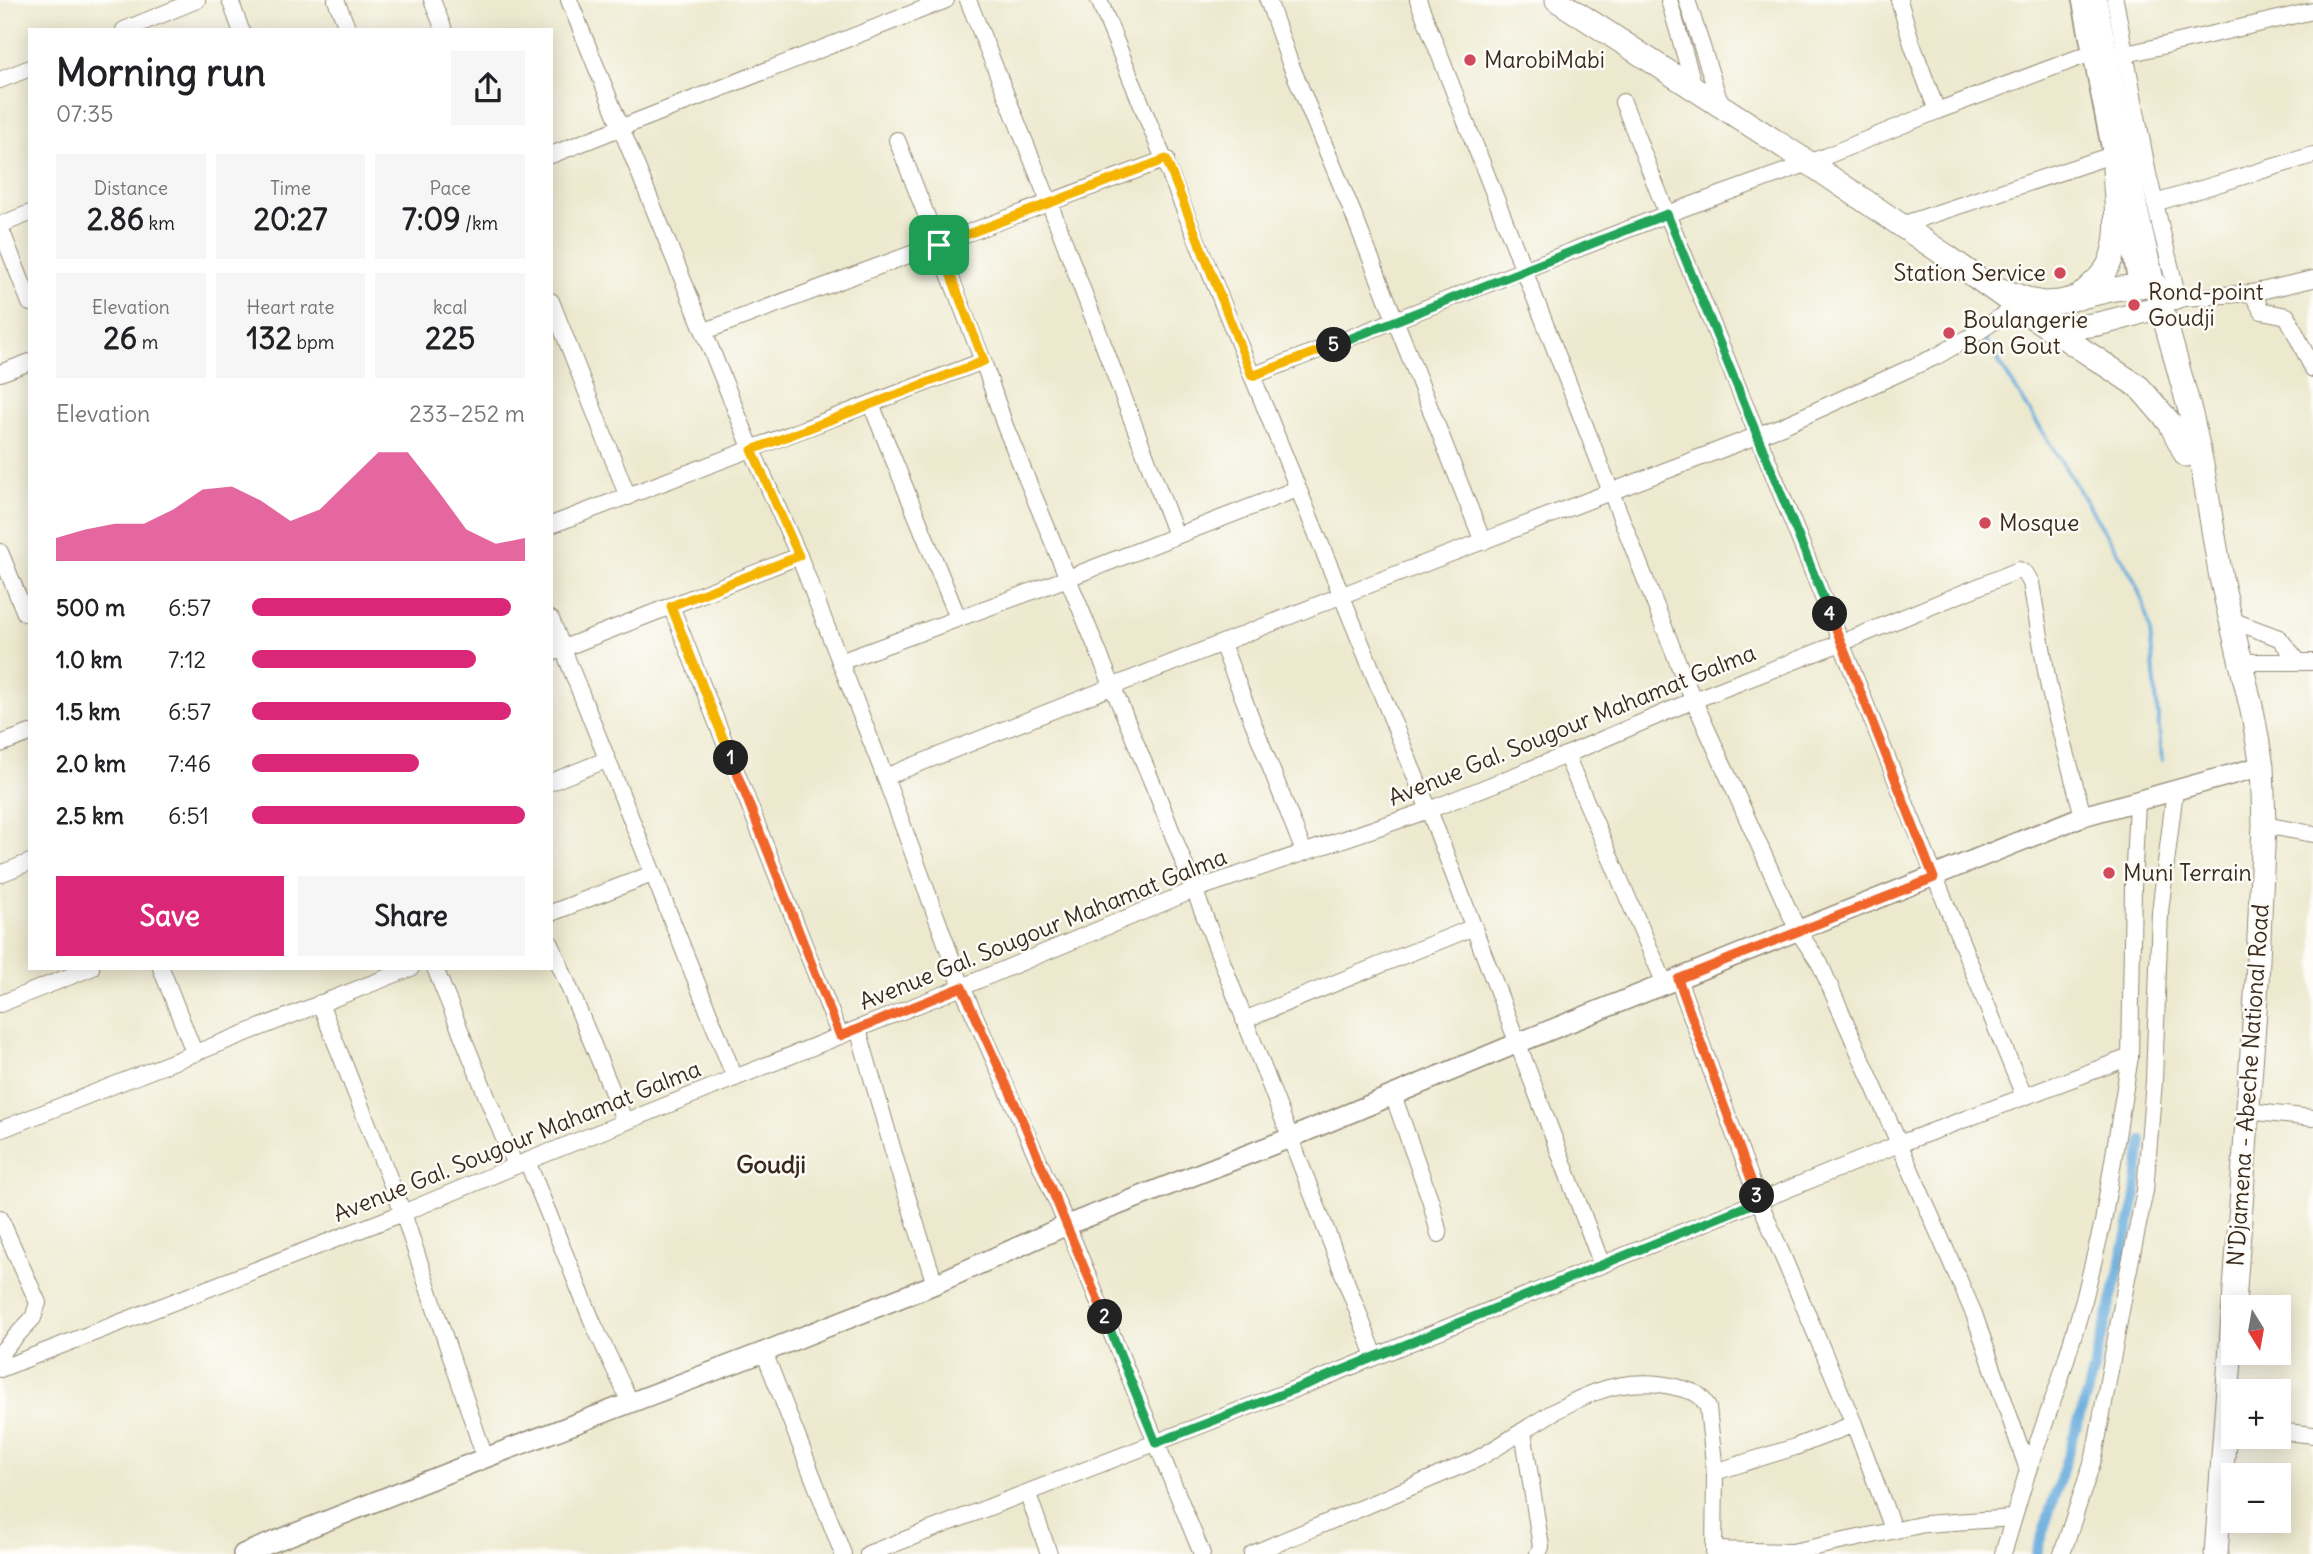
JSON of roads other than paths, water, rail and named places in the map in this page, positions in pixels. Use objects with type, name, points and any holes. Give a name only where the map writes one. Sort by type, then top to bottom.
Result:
[{"type":"highway","points":[[1557,0],[1809,163],[2139,387],[2170,423],[2186,455]]},
{"type":"highway","points":[[2078,298],[2103,273],[2112,256],[2116,239],[2113,161]]},
{"type":"highway","points":[[1990,286],[2033,301],[2060,302],[2114,289],[2147,285],[2167,302],[2209,502],[2221,578]]},
{"type":"highway","points":[[2037,318],[2066,328],[2078,328],[2110,321],[2167,302]]},
{"type":"highway","points":[[2167,302],[2186,455],[2221,578]]},
{"type":"highway","name":"N'Djamena - Abeche National Road","points":[[2221,578],[2262,766],[2264,825],[2257,982],[2232,1379]]},
{"type":"highway","name":"N'Djamena - Abeche National Road","points":[[2216,1554],[2227,1449]]},
{"type":"main road","points":[[2081,0],[2109,55],[2113,161],[2147,285]]},
{"type":"main road","points":[[2097,0],[2137,209],[2147,285]]},
{"type":"main road","points":[[243,1554],[630,1402],[764,1353],[935,1284],[1067,1225],[1290,1138],[1518,1043],[2083,816],[2262,766]]},
{"type":"street","points":[[129,28],[197,0]]},
{"type":"street","points":[[230,0],[240,28]]},
{"type":"street","points":[[336,0],[347,28]]},
{"type":"street","points":[[432,0],[443,28]]},
{"type":"street","points":[[569,0],[752,450],[799,556],[885,777],[919,876],[962,987],[1067,1225],[1202,1554]]},
{"type":"street","points":[[553,154],[946,0]]},
{"type":"street","points":[[968,0],[1049,202],[1175,535]]},
{"type":"street","points":[[1099,0],[1429,810],[1602,1265]]},
{"type":"street","points":[[1268,0],[1290,62],[1483,542]]},
{"type":"street","points":[[1418,0],[1694,700],[1798,931],[1820,964],[1974,1314],[2028,1470]]},
{"type":"street","points":[[1669,0],[1695,90]]},
{"type":"street","points":[[1687,0],[1721,106]]},
{"type":"street","points":[[1899,0],[1937,111]]},
{"type":"street","points":[[2115,0],[2109,55],[2155,203],[2167,302],[2252,293],[2313,279]]},
{"type":"street","points":[[1252,376],[1667,214],[1809,163],[1937,111],[2109,55],[2313,11]]},
{"type":"street","points":[[0,80],[28,69]]},
{"type":"street","points":[[1623,102],[2024,1096]]},
{"type":"street","points":[[897,140],[984,361],[1005,426],[1194,890],[1375,1356]]},
{"type":"street","points":[[2155,203],[2313,155]]},
{"type":"street","points":[[705,331],[1166,159]]},
{"type":"street","points":[[1901,225],[2113,161]]},
{"type":"street","points":[[28,214],[0,226],[28,298]]},
{"type":"street","points":[[2252,293],[2262,312],[2287,316],[2313,369]]},
{"type":"street","points":[[553,306],[628,497]]},
{"type":"street","points":[[885,777],[1340,596],[1759,435],[1937,356],[2017,306]]},
{"type":"street","points":[[553,524],[984,361]]},
{"type":"street","points":[[0,373],[28,363]]},
{"type":"street","points":[[871,404],[958,618]]},
{"type":"street","points":[[840,662],[1068,578],[1297,489]]},
{"type":"street","points":[[0,552],[25,613]]},
{"type":"street","points":[[557,650],[799,556]]},
{"type":"street","name":"Avenue Gal. Sougour Mahamat Galma","points":[[2,1368],[403,1213],[1194,890],[1429,810],[2019,570],[2026,574],[2031,583],[2049,688],[2083,816]]},
{"type":"street","points":[[671,606],[840,1036]]},
{"type":"street","points":[[553,629],[557,650],[606,760],[735,1078]]},
{"type":"street","points":[[2234,629],[2280,638],[2306,662]]},
{"type":"street","points":[[2234,629],[2246,662],[2306,662]]},
{"type":"street","points":[[1222,644],[1304,852]]},
{"type":"street","points":[[0,744],[28,734]]},
{"type":"street","points":[[1566,755],[1671,982],[1759,1201],[1854,1424],[1893,1529]]},
{"type":"street","points":[[553,781],[606,760]]},
{"type":"street","points":[[2062,1554],[2094,1457],[2145,1191],[2154,1081],[2160,912],[2175,790]]},
{"type":"street","points":[[2003,1554],[2084,1300],[2103,1222],[2130,1057],[2137,802]]},
{"type":"street","points":[[2264,825],[2313,834]]},
{"type":"street","points":[[0,874],[28,863]]},
{"type":"street","points":[[553,912],[652,874]]},
{"type":"street","points":[[1244,1020],[1474,927]]},
{"type":"street","points":[[553,949],[625,1122]]},
{"type":"street","points":[[0,1004],[86,970]]},
{"type":"street","points":[[162,970],[194,1052]]},
{"type":"street","points":[[0,1130],[406,970]]},
{"type":"street","points":[[436,970],[630,1402]]},
{"type":"street","points":[[320,1003],[403,1213],[485,1458]]},
{"type":"street","points":[[858,1029],[935,1284]]},
{"type":"street","points":[[868,1554],[1028,1494],[1899,1144],[2130,1057]]},
{"type":"street","points":[[1393,1095],[1431,1202],[1439,1234]]},
{"type":"street","points":[[2247,1111],[2313,1118]]},
{"type":"street","points":[[0,1217],[38,1303],[33,1318],[3,1350],[2,1368]]},
{"type":"street","points":[[764,1353],[843,1554]]},
{"type":"street","points":[[1252,1554],[1475,1460],[1558,1409],[1623,1384],[1667,1385],[1697,1392],[1704,1399],[1708,1408],[1716,1472],[1714,1552],[1792,1552],[1925,1524],[2013,1518]]},
{"type":"street","points":[[1716,1472],[1854,1424]]},
{"type":"street","points":[[1523,1431],[1541,1547],[1538,1554]]},
{"type":"street","points":[[2291,1432],[2313,1435]]},
{"type":"street","points":[[1028,1494],[1049,1554]]},
{"type":"waterway","points":[[1984,338],[2132,575],[2143,602],[2150,631],[2162,760]]},
{"type":"waterway","points":[[2036,1554],[2088,1391],[2110,1306],[2135,1202],[2142,1141]]},
{"type":"place","name":"MarobiMabi","points":[[1470,60]]},
{"type":"place","name":"Station Service","points":[[2060,273]]},
{"type":"place","name":"Rond-point Goudji","points":[[2134,305]]},
{"type":"place","name":"Boulangerie Bon Gout","points":[[1949,333]]},
{"type":"place","name":"Mosque","points":[[1985,523]]},
{"type":"place","name":"Muni Terrain","points":[[2109,873]]},
{"type":"district","name":"Goudji","points":[[771,1165]]}]
